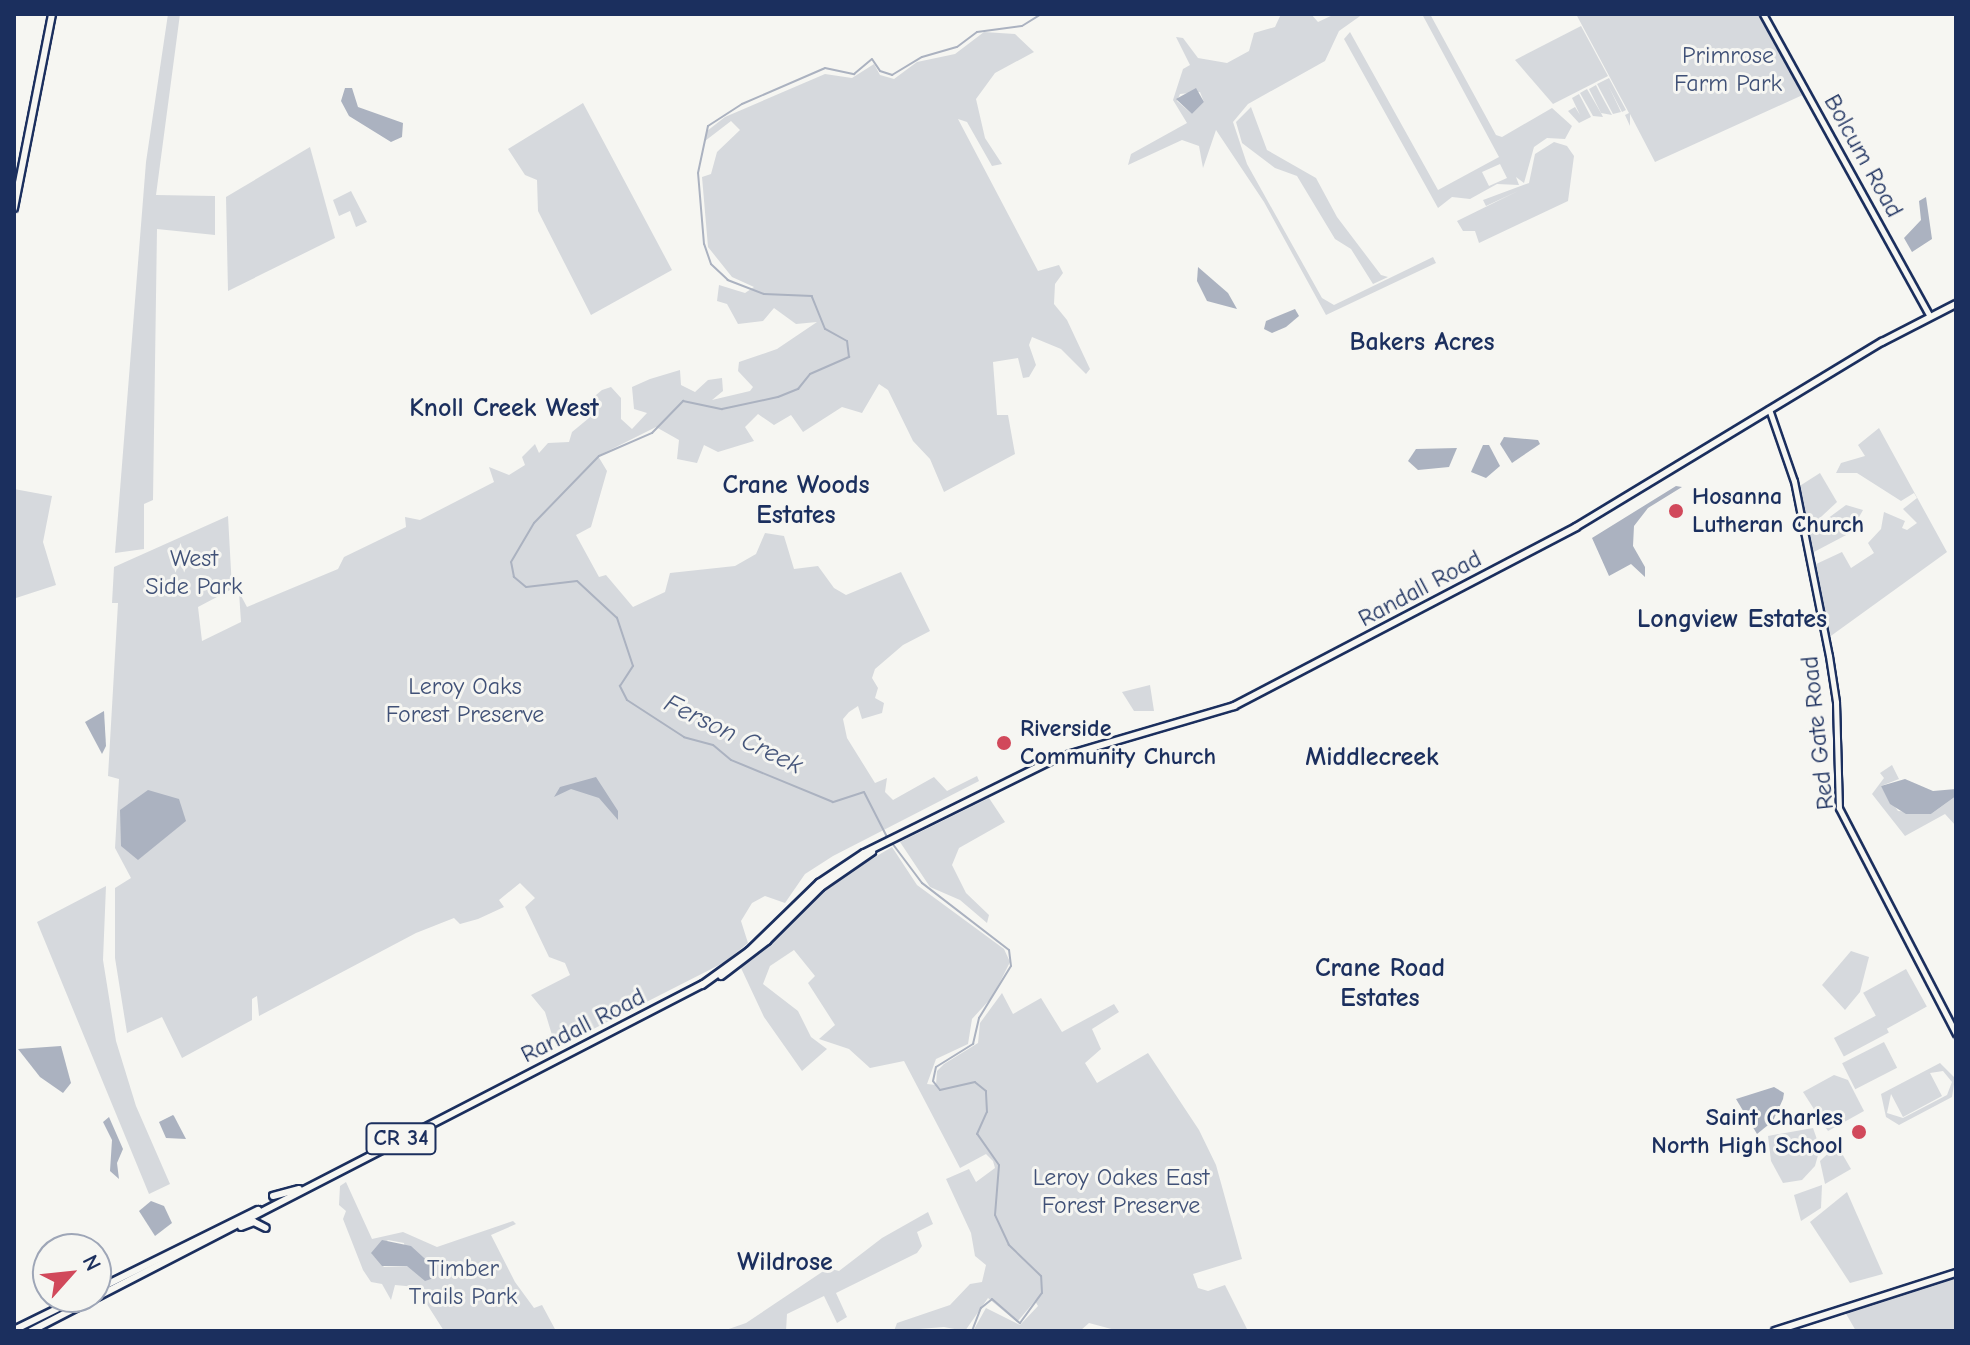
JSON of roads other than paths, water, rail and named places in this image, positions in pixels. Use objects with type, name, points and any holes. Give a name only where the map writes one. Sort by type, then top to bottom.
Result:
[{"type":"main road","points":[[14,208],[52,14]]},
{"type":"main road","name":"Bolcum Road","points":[[1763,14],[1930,316]]},
{"type":"main road","name":"Randall Road","points":[[322,1180],[702,985],[744,960],[821,887],[902,835],[1054,759],[1234,706],[1576,527],[1769,409],[1956,304]]},
{"type":"main road","name":"Red Gate Road","points":[[1769,409],[1794,483],[1829,656],[1836,702],[1839,808],[1956,1034]]},
{"type":"main road","name":"CR 34","points":[[112,1282],[322,1180]]},
{"type":"main road","name":"CR 34","points":[[31,1331],[322,1180]]},
{"type":"main road","name":"CR 34","points":[[273,1196],[299,1189]]},
{"type":"main road","points":[[219,1235],[254,1222],[266,1228]]},
{"type":"main road","points":[[1775,1331],[1956,1273]]},
{"type":"main road","points":[[14,1330],[49,1313]]},
{"type":"waterway","name":"Ferson Creek","points":[[972,1331],[981,1308],[992,1299],[1020,1323],[1042,1293],[1041,1276],[1009,1245],[995,1215],[999,1165],[977,1134],[987,1112],[986,1091],[975,1082],[940,1090],[933,1081],[936,1067],[973,1044],[979,1018],[1011,966],[1009,950],[922,883],[886,835],[864,792],[833,802],[731,760],[713,745],[684,737],[627,700],[620,686],[633,666],[617,618],[577,581],[526,587],[514,577],[511,562],[534,523],[599,456],[652,433],[683,401],[722,409],[778,397],[798,389],[810,374],[849,357],[847,341],[825,329],[812,296],[764,294],[728,280],[711,264],[704,244],[698,173],[708,126],[742,104],[825,68],[854,74],[872,59],[880,71],[892,75],[922,57],[957,47],[977,32],[1022,26],[1041,14]]},
{"type":"waterway","name":"Ferson Creek","points":[[1150,14],[1175,14]]},
{"type":"waterway","name":"Ferson Creek","points":[[944,1331],[953,1331]]},
{"type":"place","name":"Hosanna Lutheran Church","points":[[1676,511]]},
{"type":"place","name":"Riverside Community Church","points":[[1004,743]]},
{"type":"place","name":"Saint Charles North High School","points":[[1859,1132]]},
{"type":"district","name":"Bakers Acres","points":[[1422,343]]},
{"type":"district","name":"Knoll Creek West","points":[[504,409]]},
{"type":"district","name":"Crane Woods Estates","points":[[796,501]]},
{"type":"district","name":"Longview Estates","points":[[1732,620]]},
{"type":"district","name":"Middlecreek","points":[[1372,758]]},
{"type":"district","name":"Crane Road Estates","points":[[1380,984]]},
{"type":"district","name":"Wildrose","points":[[785,1263]]},
{"type":"park label","name":"Primrose Farm Park","points":[[1728,70]]},
{"type":"park label","name":"West Side Park","points":[[194,573]]},
{"type":"park label","name":"Leroy Oaks Forest Preserve","points":[[465,701]]},
{"type":"park label","name":"Leroy Oakes East Forest Preserve","points":[[1121,1192]]},
{"type":"park label","name":"Timber Trails Park","points":[[463,1283]]}]
